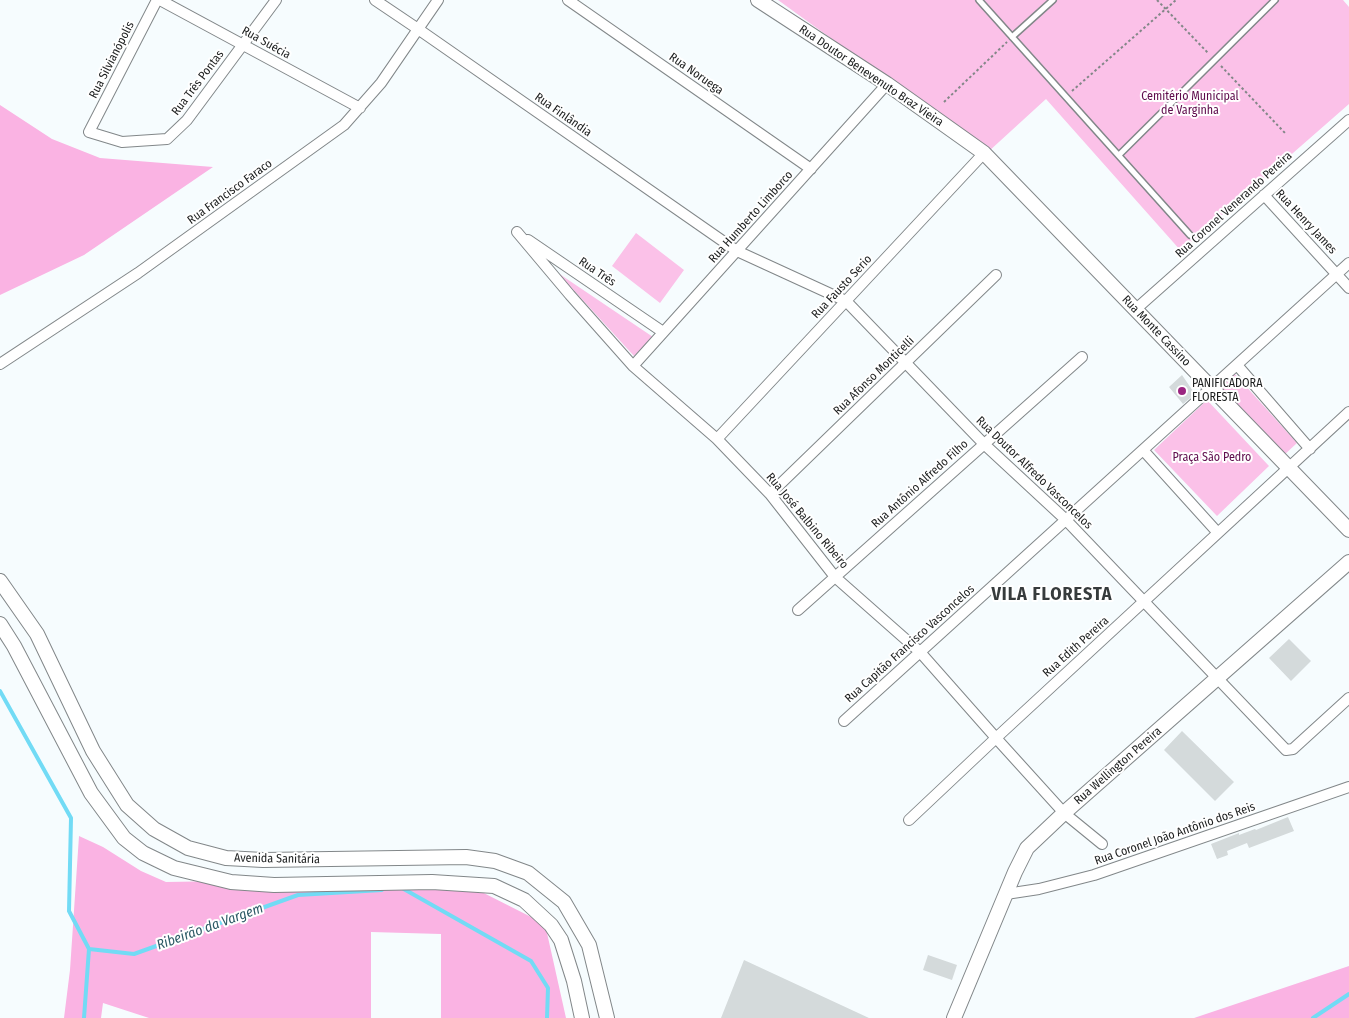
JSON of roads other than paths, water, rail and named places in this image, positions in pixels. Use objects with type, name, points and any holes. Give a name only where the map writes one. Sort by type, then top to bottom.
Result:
[{"type":"street","name":"Rua Suécia","points":[[158,0],[360,108]]},
{"type":"street","name":"Rua Silvianópolis","points":[[89,132],[158,0]]},
{"type":"street","name":"Rua Três Pontas","points":[[89,132],[122,142],[168,139],[187,120],[276,0]]},
{"type":"street","name":"Rua Finlândia","points":[[375,0],[737,251]]},
{"type":"street","name":"Rua Francisco Faraco","points":[[0,364],[162,256],[344,125],[380,83],[438,0]]},
{"type":"street","name":"Rua Noruega","points":[[568,0],[810,169]]},
{"type":"street","name":"Rua Doutor Benevenuto Braz Vieira","points":[[758,0],[887,84],[984,153]]},
{"type":"street","name":"Rua Humberto Limborco","points":[[633,366],[887,84]]},
{"type":"street","name":"Rua Coronel Venerando Pereira","points":[[1136,309],[1349,120]]},
{"type":"street","name":"Rua Fausto Serio","points":[[717,439],[984,153]]},
{"type":"street","name":"Rua Monte Cassino","points":[[984,153],[1349,530]]},
{"type":"street","name":"Rua Henry James","points":[[1264,195],[1349,288]]},
{"type":"street","name":"Rua Três","points":[[517,232],[663,332]]},
{"type":"street","name":"Rua José Balbino Ribeiro","points":[[517,232],[633,366],[717,439],[770,494],[835,577],[920,652],[1064,813],[1102,844]]},
{"type":"street","name":"Rua Doutor Alfredo Vasconcelos","points":[[737,251],[846,300],[984,444],[1066,520],[1286,750],[1293,749],[1349,698]]},
{"type":"street","name":"Rua Capitão Francisco Vasconcelos","points":[[844,721],[1349,263]]},
{"type":"street","name":"Rua Afonso Monticelli","points":[[770,494],[996,275]]},
{"type":"street","name":"Rua Antônio Alfredo Filho","points":[[798,610],[1082,357]]},
{"type":"street","points":[[1237,365],[1310,448]]},
{"type":"street","name":"Rua Edith Pereira","points":[[908,820],[1349,412]]},
{"type":"street","points":[[1143,450],[1218,533]]},
{"type":"street","name":"Rua Wellington Pereira","points":[[954,1018],[1014,872],[1027,848],[1064,813],[1349,562]]},
{"type":"street","name":"Avenida Sanitária","points":[[0,581],[37,634],[93,751],[127,805],[154,829],[188,848],[226,858],[263,860],[466,857],[495,862],[528,873],[564,902],[589,945],[607,1018]]},
{"type":"street","name":"Avenida Sanitária","points":[[0,624],[14,646],[91,793],[124,838],[143,853],[174,868],[231,882],[274,885],[432,882],[494,886],[524,900],[551,925],[561,940],[574,981],[582,1018]]},
{"type":"street","name":"Rua Coronel João Antônio dos Reis","points":[[1006,894],[1039,889],[1094,875],[1349,787]]},
{"type":"lane","points":[[980,0],[1190,235]]},
{"type":"lane","points":[[1012,37],[1053,0]]},
{"type":"lane","points":[[1119,155],[1275,0]]},
{"type":"waterway","name":"Ribeirão da Vargem","points":[[0,691],[71,818],[69,911],[89,949],[134,954],[298,895],[382,890]]},
{"type":"waterway","name":"Ribeirão da Vargem","points":[[402,888],[531,961],[548,988],[547,1018]]},
{"type":"waterway","points":[[84,1018],[89,949]]},
{"type":"waterway","points":[[1313,1018],[1349,994]]},
{"type":"place","name":"PANIFICADORA FLORESTA","points":[[1182,391]]},
{"type":"district","name":"VILA FLORESTA","points":[[1052,595]]},
{"type":"park label","name":"Cemitério Municipal de Varginha","points":[[1190,104]]},
{"type":"park label","name":"Praça São Pedro","points":[[1212,458]]}]
